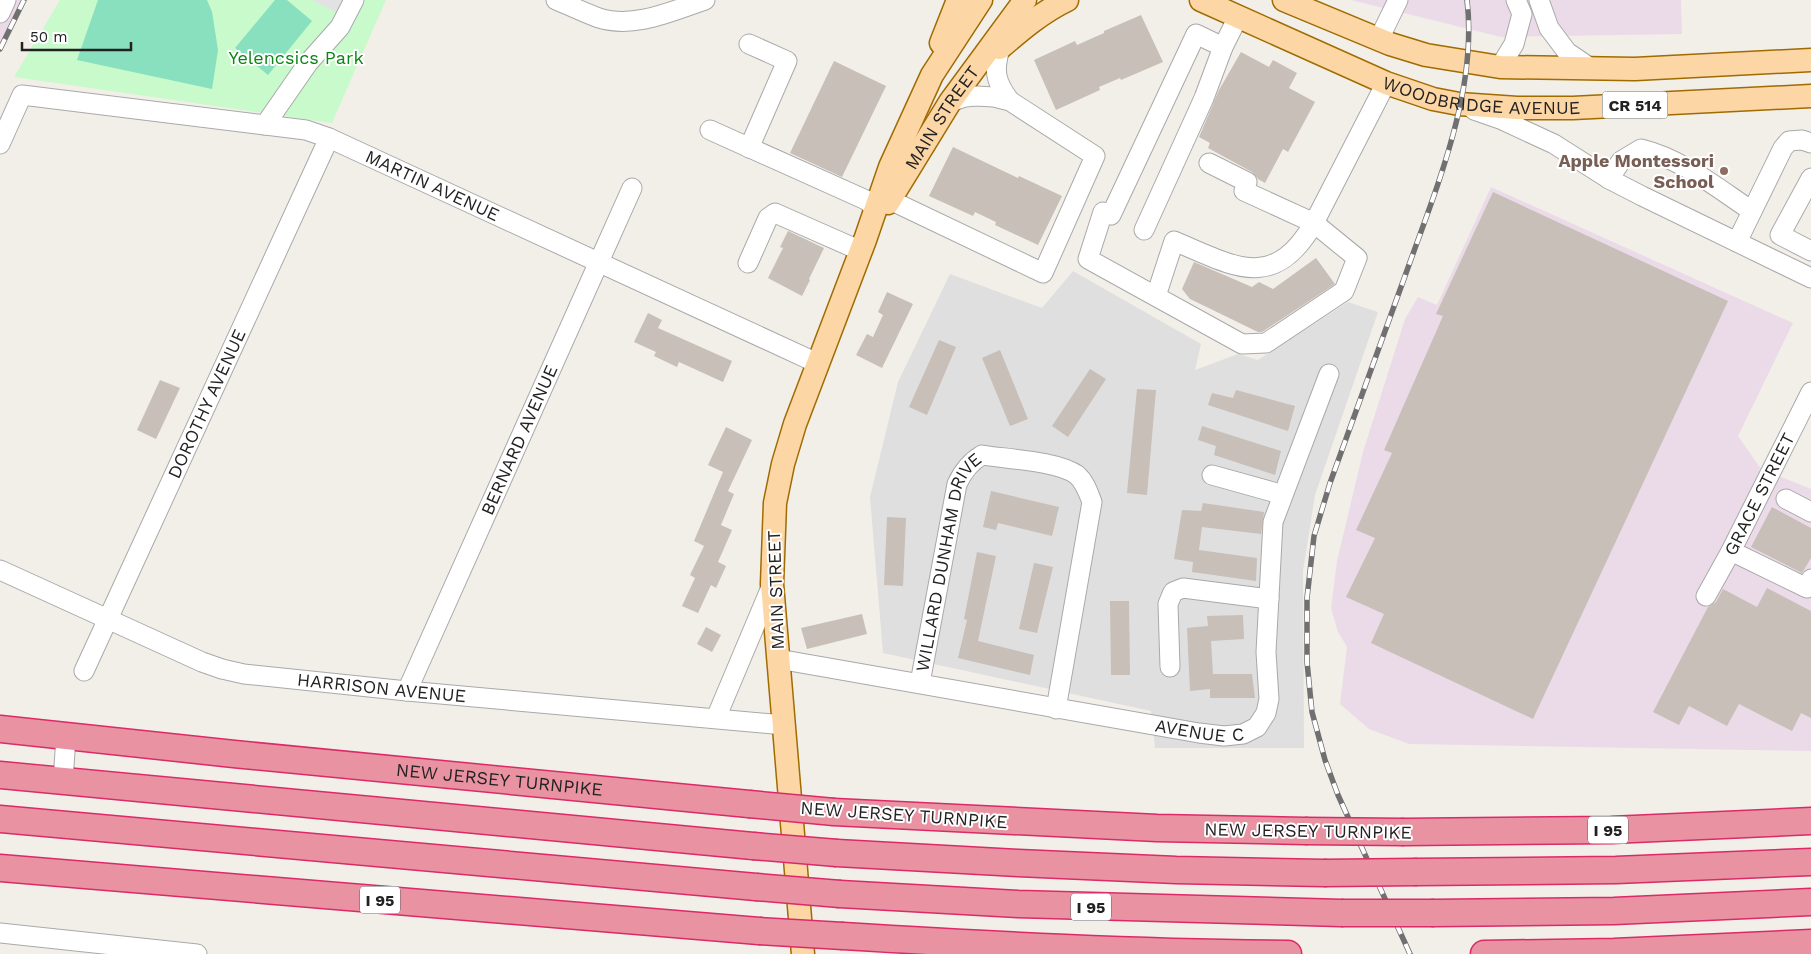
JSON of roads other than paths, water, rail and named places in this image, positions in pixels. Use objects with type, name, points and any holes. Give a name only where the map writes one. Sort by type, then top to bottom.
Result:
[{"type":"highway","name":"NEW JERSEY TURNPIKE","points":[[0,729],[834,812],[1148,828],[1404,832],[1611,830],[1811,821]]},
{"type":"highway","name":"I 95","points":[[0,775],[753,846],[837,853],[1018,863],[1166,870],[1324,873],[1616,870],[1811,862]]},
{"type":"highway","name":"I 95","points":[[0,819],[756,888],[1018,904],[1341,913],[1434,913],[1614,911],[1811,902]]},
{"type":"highway","name":"I 95","points":[[0,868],[843,936],[1185,953],[1288,954]]},
{"type":"highway","points":[[1484,954],[1614,952],[1811,943]]},
{"type":"main road","points":[[932,75],[944,33],[958,0]]},
{"type":"main road","name":"MAIN STREET","points":[[883,204],[890,167],[932,75],[981,0]]},
{"type":"main road","name":"MAIN STREET","points":[[803,954],[772,584],[775,503],[786,456],[817,364],[863,246],[883,204],[950,102],[1025,0]]},
{"type":"main road","points":[[971,74],[1029,23],[1067,0]]},
{"type":"main road","name":"WOODBRIDGE AVENUE","points":[[1201,0],[1386,83],[1433,99],[1459,104],[1517,108],[1573,108],[1811,96]]},
{"type":"main road","name":"WOODBRIDGE AVENUE","points":[[1284,0],[1379,39],[1426,55],[1500,67],[1635,69],[1811,60]]},
{"type":"main road","points":[[1298,0],[1321,15]]},
{"type":"street","points":[[0,13],[6,0]]},
{"type":"street","points":[[265,125],[308,62],[340,27],[354,0]]},
{"type":"street","points":[[556,0],[601,18],[626,22],[645,19],[703,0]]},
{"type":"street","points":[[1379,39],[1398,0]]},
{"type":"street","points":[[1500,67],[1514,44],[1522,14],[1516,0]]},
{"type":"street","points":[[1539,0],[1549,28],[1567,52],[1592,69]]},
{"type":"street","points":[[1144,230],[1204,98],[1238,17]]},
{"type":"street","points":[[1209,163],[1247,182],[1244,191],[1314,223],[1357,258],[1344,291],[1266,343],[1242,344],[1088,259],[1107,213],[1196,34],[1224,47]]},
{"type":"street","points":[[749,44],[787,61],[749,148]]},
{"type":"street","points":[[710,130],[866,200],[883,204],[1043,274],[1095,156],[1010,101],[1001,90],[996,76],[996,61],[1000,49]]},
{"type":"street","points":[[1156,296],[1174,241],[1245,268],[1259,268],[1280,262],[1290,255],[1303,241],[1314,223],[1386,83]]},
{"type":"street","name":"MARTIN AVENUE","points":[[0,144],[22,95],[306,130],[329,138],[817,364]]},
{"type":"street","points":[[950,102],[976,96],[994,97],[1010,101]]},
{"type":"street","points":[[1459,104],[1500,119],[1554,144],[1609,178],[1811,278]]},
{"type":"street","name":"DOROTHY AVENUE","points":[[84,671],[329,138]]},
{"type":"street","points":[[1737,242],[1783,148],[1789,141],[1802,140],[1811,143]]},
{"type":"street","points":[[1609,178],[1621,161],[1641,149],[1656,153],[1685,167],[1752,211]]},
{"type":"street","points":[[1768,258],[1811,178]]},
{"type":"street","name":"BERNARD AVENUE","points":[[406,691],[632,188]]},
{"type":"street","points":[[748,263],[768,218],[775,212],[863,246]]},
{"type":"street","points":[[1780,235],[1811,251]]},
{"type":"street","name":"AVENUE C","points":[[778,659],[1199,733],[1224,736],[1243,734],[1257,727],[1266,713],[1269,699],[1266,652],[1273,522],[1329,374]]},
{"type":"street","name":"GRACE STREET","points":[[1706,596],[1731,551],[1811,392]]},
{"type":"street","name":"WILLARD DUNHAM DRIVE","points":[[920,683],[957,484],[962,475],[973,460],[982,455],[1061,467],[1077,475],[1087,487],[1092,502],[1056,709]]},
{"type":"street","points":[[1212,475],[1273,492],[1282,498]]},
{"type":"street","points":[[1786,499],[1811,512]]},
{"type":"street","points":[[1731,551],[1807,588],[1811,579]]},
{"type":"street","name":"HARRISON AVENUE","points":[[0,570],[202,662],[244,674],[406,691],[784,725]]},
{"type":"street","points":[[716,718],[772,584]]},
{"type":"street","points":[[1170,668],[1168,604],[1174,592],[1183,588],[1269,599]]},
{"type":"street","points":[[63,780],[66,737]]},
{"type":"street","points":[[0,933],[197,954]]},
{"type":"railway","points":[[0,49],[24,0]]},
{"type":"railway","points":[[1410,954],[1338,795],[1325,760],[1312,712],[1307,662],[1307,598],[1314,536],[1330,483],[1429,210],[1451,141],[1466,70],[1469,35],[1467,0]]},
{"type":"place","name":"Apple Montessori School","points":[[1724,171]]},
{"type":"park label","name":"Yelencsics Park","points":[[296,58]]}]
